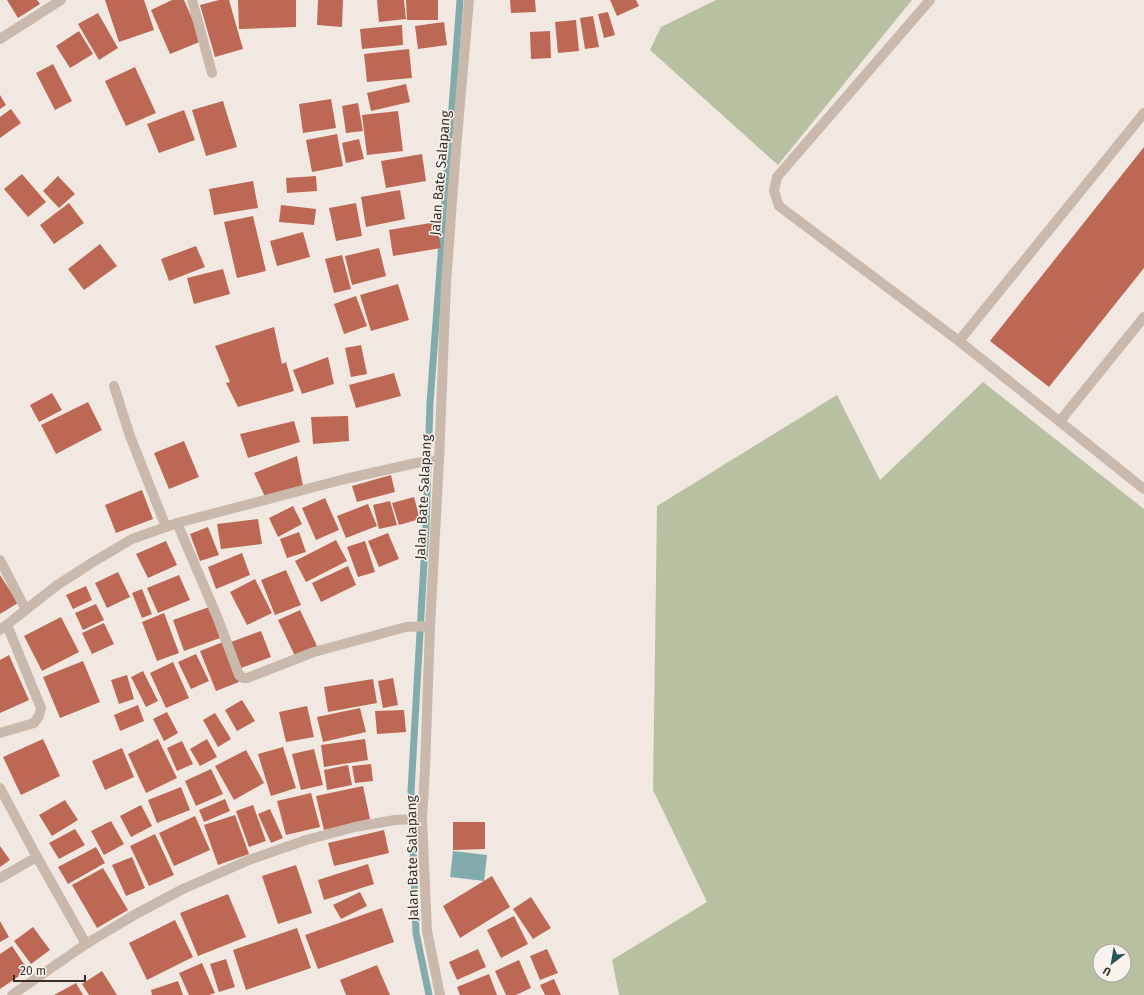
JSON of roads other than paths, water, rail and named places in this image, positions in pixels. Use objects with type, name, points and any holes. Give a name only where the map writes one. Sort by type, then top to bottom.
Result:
[{"type":"street","points":[[0,39],[61,0]]},
{"type":"street","points":[[192,0],[212,73]]},
{"type":"street","name":"Jalan Bate Salapang","points":[[440,995],[427,931],[418,819],[425,769],[426,626],[435,460],[455,154],[469,0]]},
{"type":"street","points":[[930,0],[778,177],[774,191],[780,206],[959,341],[1144,489]]},
{"type":"street","points":[[959,341],[1144,113]]},
{"type":"street","points":[[1060,421],[1144,317]]},
{"type":"street","points":[[114,386],[130,436],[166,527]]},
{"type":"street","points":[[0,733],[34,722],[39,716],[41,708],[3,627],[56,586],[93,562],[132,540],[177,523],[345,479],[435,460]]},
{"type":"street","points":[[177,523],[218,619],[239,675],[243,678],[247,678],[314,652],[406,627],[426,626]]},
{"type":"street","points":[[0,560],[26,610]]},
{"type":"street","points":[[0,788],[86,944]]},
{"type":"street","points":[[12,995],[86,944],[136,914],[183,889],[249,860],[306,840],[355,826],[395,820],[418,819]]},
{"type":"street","points":[[0,878],[37,857]]},
{"type":"water","points":[[453,851],[487,855],[484,881],[450,877]]},
{"type":"waterway","points":[[429,995],[416,933],[411,791],[426,527],[430,403],[460,0]]}]
